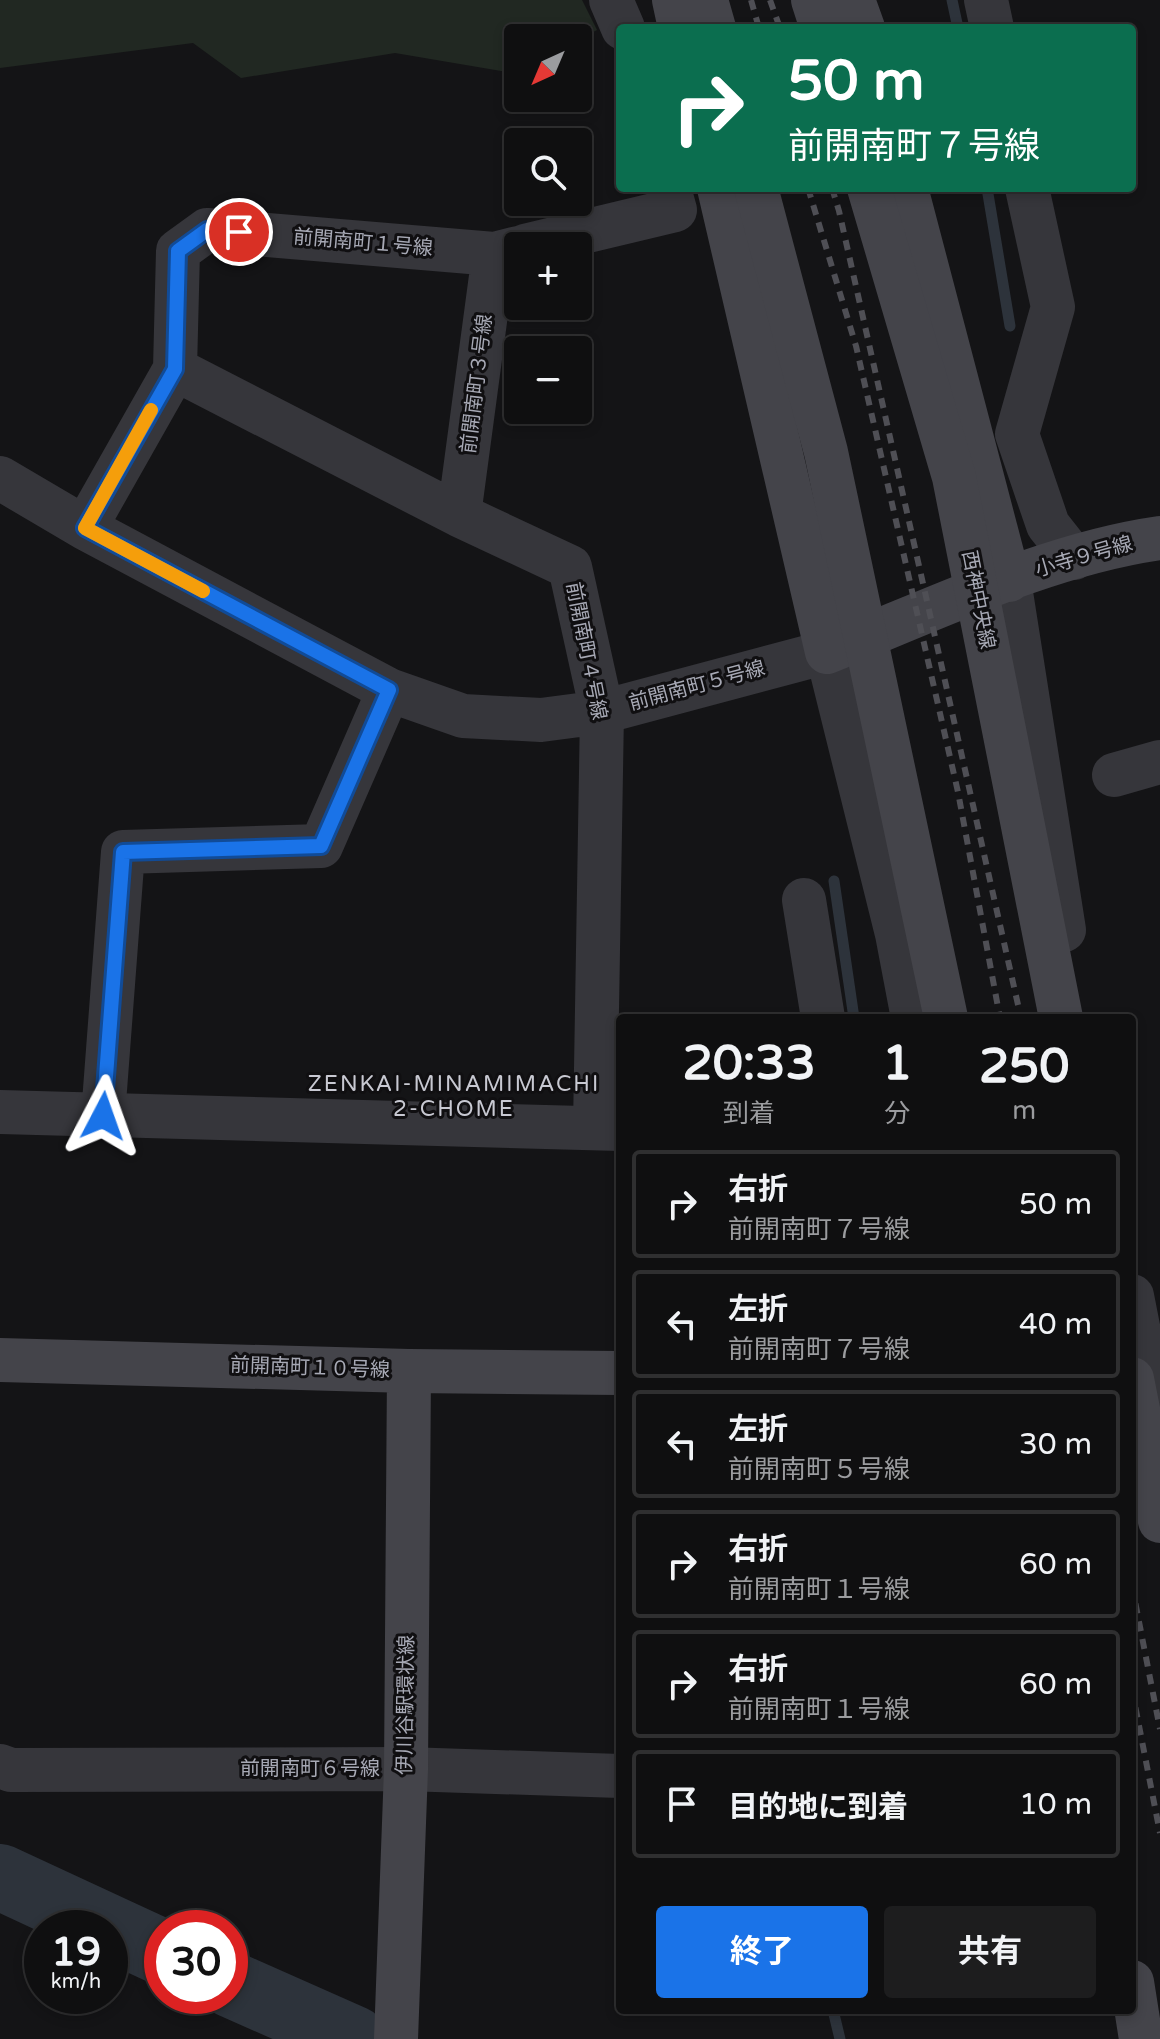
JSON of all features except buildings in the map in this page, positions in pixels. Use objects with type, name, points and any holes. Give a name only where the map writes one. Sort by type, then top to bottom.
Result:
[{"type":"street","points":[[611,0],[621,24]]},
{"type":"street","points":[[674,0],[704,20]]},
{"type":"street","points":[[986,0],[991,24]]},
{"type":"street","points":[[826,10],[855,24]]},
{"type":"street","name":"前開南町１号線","points":[[583,232],[675,210],[670,192]]},
{"type":"street","points":[[720,192],[827,652],[897,934],[912,1014]]},
{"type":"street","points":[[757,192],[826,452],[945,1014]]},
{"type":"street","name":"西神中央線","points":[[870,192],[954,477],[1060,1014]]},
{"type":"street","points":[[907,192],[1009,580]]},
{"type":"street","points":[[1028,192],[1053,307],[1017,434],[1048,525],[1074,558]]},
{"type":"street","name":"前開南町１号線","points":[[85,528],[175,369],[178,251],[207,230],[504,249]]},
{"type":"street","name":"前開南町３号線","points":[[459,515],[504,289]]},
{"type":"street","name":"前開南町４号線","points":[[175,369],[459,515],[570,567],[602,712],[607,1129]]},
{"type":"street","name":"前開南町５号線","points":[[0,478],[85,528],[389,690],[463,716],[541,720],[602,712],[827,652]]},
{"type":"street","name":"小寺９号線","points":[[827,652],[1009,580],[1126,543],[1160,538]]},
{"type":"street","name":"西神中央線","points":[[1009,580],[1077,1014]]},
{"type":"street","points":[[103,1116],[123,852],[321,846],[389,690]]},
{"type":"street","points":[[1114,775],[1160,762]]},
{"type":"street","points":[[804,900],[822,1014]]},
{"type":"street","points":[[0,1112],[607,1129]]},
{"type":"street","points":[[1136,1317],[1160,1440]]},
{"type":"street","name":"前開南町１０号線","points":[[0,1360],[616,1373]]},
{"type":"street","name":"伊川谷駅環状線","points":[[396,2039],[406,1769],[409,1371]]},
{"type":"street","points":[[1136,1399],[1160,1521]]},
{"type":"street","name":"前開南町６号線","points":[[0,1766],[11,1770],[406,1769],[616,1776]]},
{"type":"street","points":[[1136,2007],[1141,2039]]},
{"type":"street","points":[[1127,2014],[1131,2039]]},
{"type":"shaded area","points":[[0,0],[582,0],[597,30],[592,33],[592,24],[504,24],[504,71],[395,53],[241,78],[193,43],[0,68]]},
{"type":"waterway","points":[[952,0],[957,24]]},
{"type":"waterway","points":[[988,192],[1010,326]]},
{"type":"waterway","points":[[834,881],[853,1014]]},
{"type":"waterway","points":[[0,1877],[71,1910]]},
{"type":"waterway","points":[[128,1936],[144,1944]]},
{"type":"waterway","points":[[248,1992],[354,2039]]},
{"type":"waterway","points":[[834,2014],[840,2039]]},
{"type":"railway","points":[[751,0],[758,24]]},
{"type":"railway","points":[[770,0],[779,24]]},
{"type":"railway","points":[[809,192],[856,346],[958,792],[999,1014]]},
{"type":"railway","points":[[833,192],[1020,1014]]},
{"type":"railway","points":[[1136,1606],[1160,1729]]},
{"type":"railway","points":[[1136,1710],[1160,1833]]},
{"type":"slow traffic","points":[[151,410],[85,528],[203,591]]},
{"type":"district","name":"ZENKAI-MINAMIMACHI 2-CHOME","points":[[454,1096]]},
{"type":"route","points":[[103,1116],[123,852],[321,846],[389,690],[85,528],[175,369],[178,251],[207,230],[239,232]]}]
